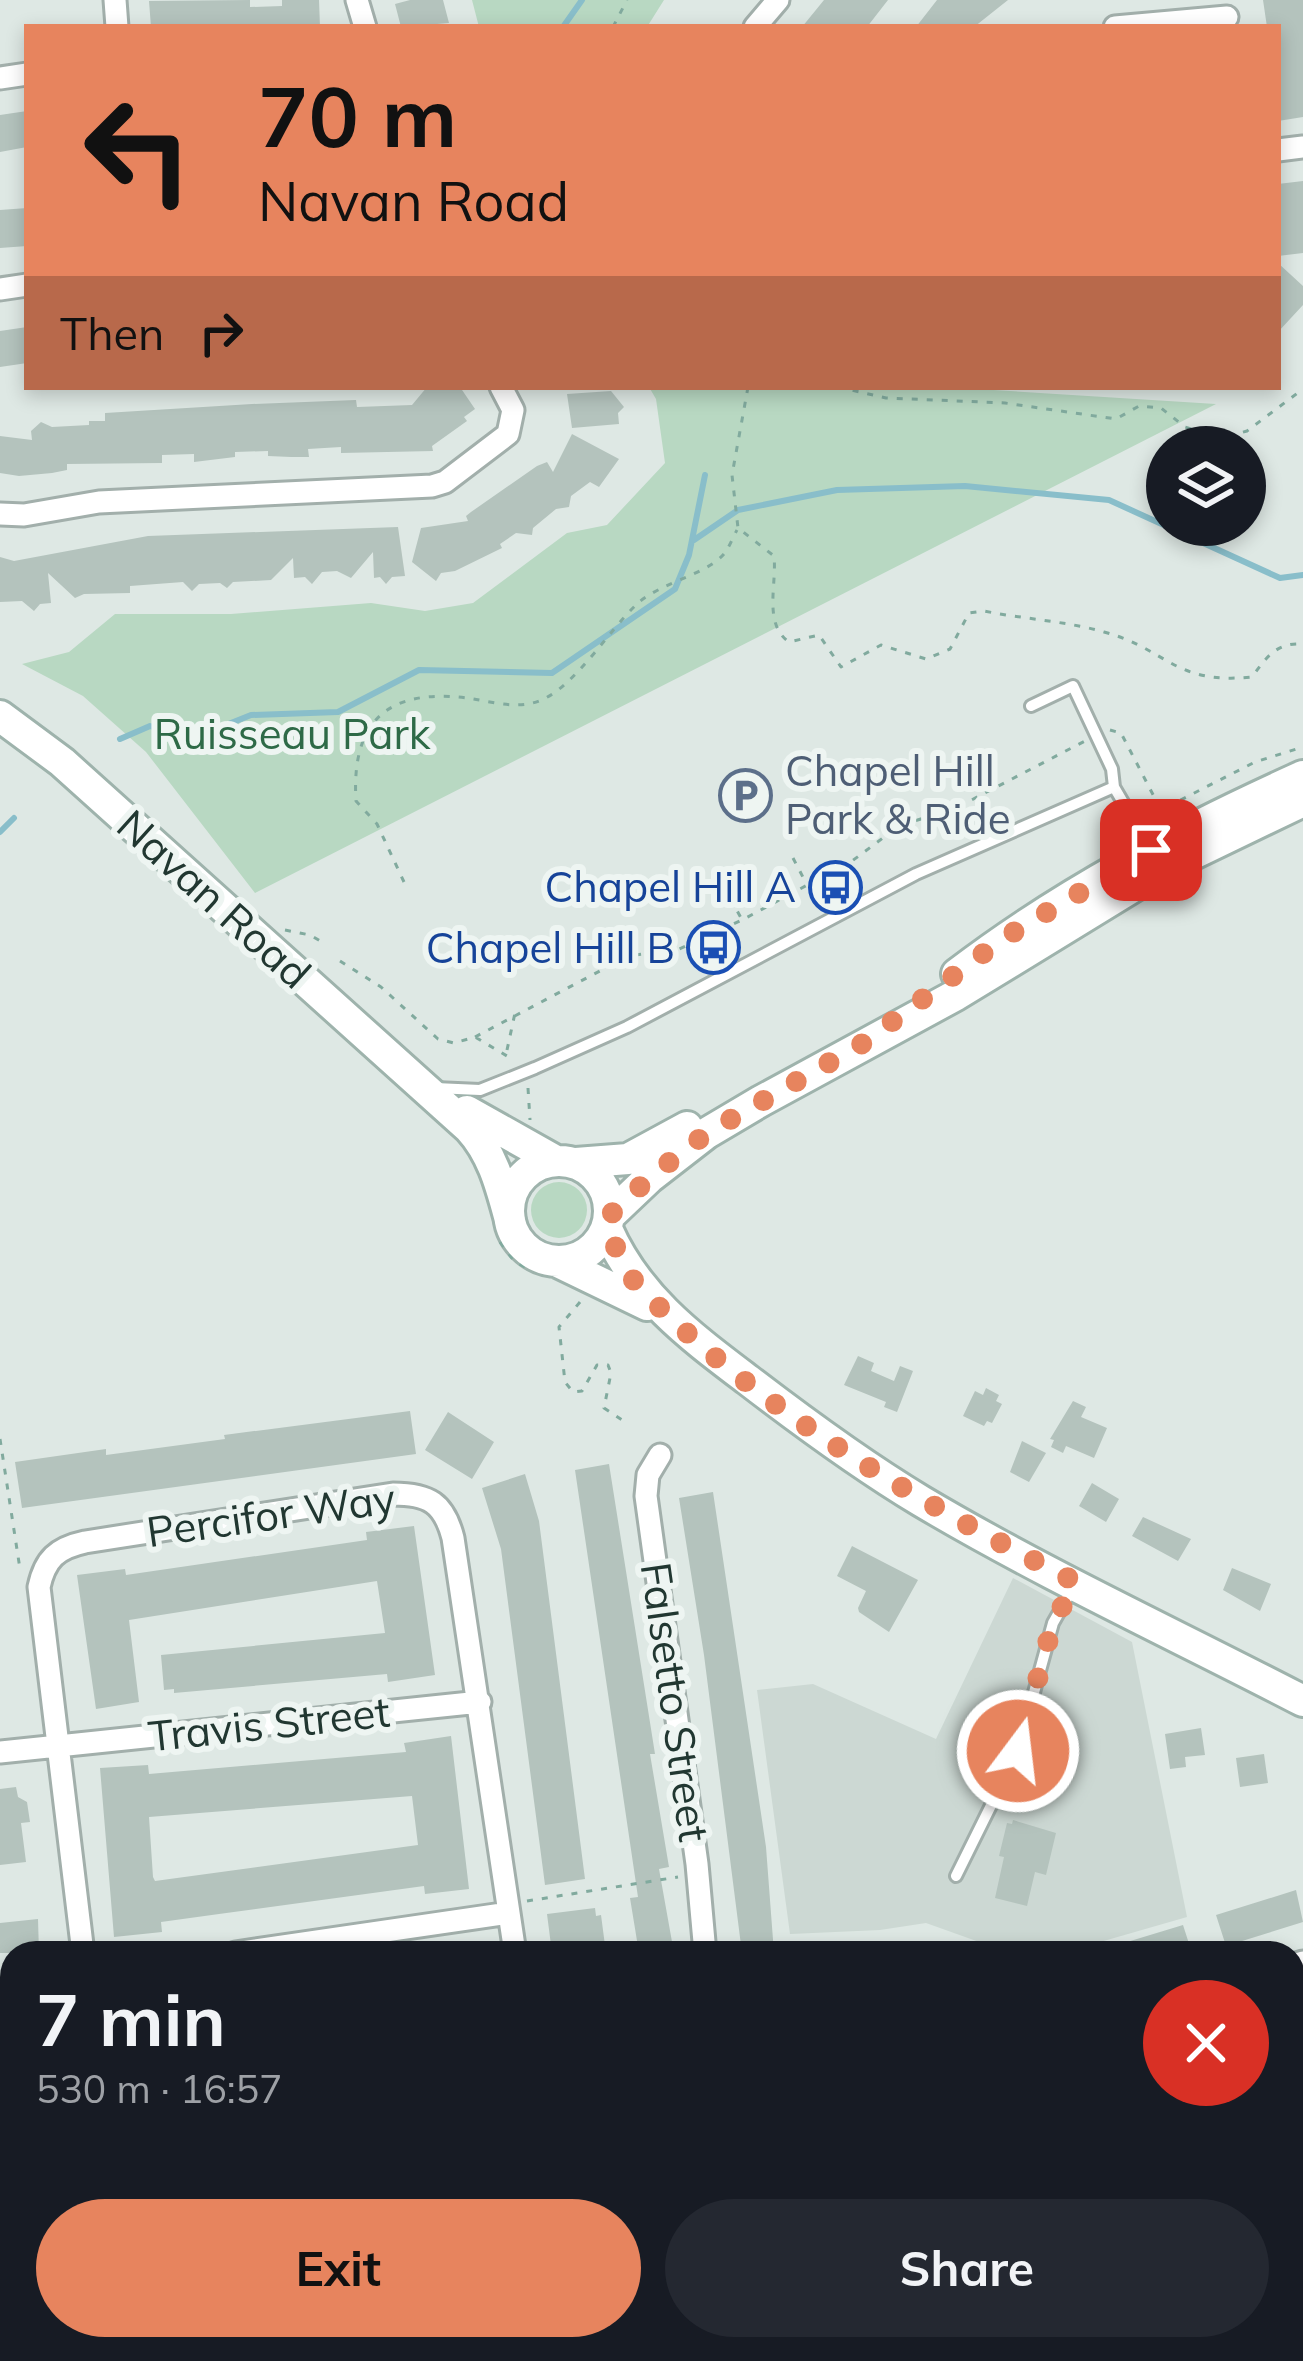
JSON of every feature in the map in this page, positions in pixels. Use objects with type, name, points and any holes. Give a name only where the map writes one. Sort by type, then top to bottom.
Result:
[{"type":"main road","name":"Navan Road","points":[[0,716],[62,762],[482,1142],[510,1220]]},
{"type":"main road","points":[[556,1261],[581,1256],[600,1240],[608,1222],[649,1178],[707,1133],[956,995],[1157,859],[1303,776]]},
{"type":"main road","points":[[1157,859],[1303,801]]},
{"type":"main road","points":[[666,1314],[521,1244],[510,1220],[512,1192],[530,1170],[566,1162],[628,1159],[723,1104],[801,1077]]},
{"type":"main road","name":"Navan Road","points":[[426,1087],[566,1162]]},
{"type":"main road","points":[[566,1162],[601,1183],[608,1197],[608,1222],[629,1275],[666,1314],[777,1403],[922,1502],[1303,1700]]},
{"type":"street","points":[[758,24],[778,0]]},
{"type":"street","points":[[1142,24],[1227,15]]},
{"type":"street","points":[[0,514],[24,515],[99,502],[433,486],[508,434],[512,410],[502,390]]},
{"type":"street","name":"Falsetto Street","points":[[660,1455],[648,1475],[646,1496],[699,1874],[704,1941]]},
{"type":"street","name":"Percifor Way","points":[[39,1587],[53,1554],[67,1546],[393,1494],[428,1497],[439,1504],[453,1538],[513,1941]]},
{"type":"street","points":[[39,1587],[82,1941]]},
{"type":"street","name":"Travis Street","points":[[0,1752],[480,1702]]},
{"type":"street","points":[[335,1941],[508,1909]]},
{"type":"lane","points":[[1031,706],[1072,686],[1112,769],[1114,787],[1157,859]]},
{"type":"lane","points":[[426,1087],[480,1090],[521,1074],[627,1027],[916,874],[1114,787]]},
{"type":"lane","points":[[956,1876],[1018,1751],[1053,1623],[1076,1582]]},
{"type":"path","points":[[851,390],[886,398],[1005,403],[1115,418],[1139,406],[1161,408],[1185,427],[1222,438],[1247,431],[1303,389]]},
{"type":"path","points":[[404,882],[377,824],[356,801],[354,774],[364,739],[379,713],[404,700],[465,698],[498,706],[539,701],[565,683],[640,600],[722,557],[738,528],[732,475],[747,390]]},
{"type":"path","points":[[738,528],[774,556],[777,634],[789,642],[819,635],[841,667],[880,645],[926,658],[938,654],[950,649],[969,613],[984,611],[1108,633],[1188,674],[1209,679],[1252,677],[1271,651],[1303,644]]},
{"type":"path","points":[[1103,732],[1114,729],[1120,733],[1161,810],[1255,762],[1303,747]]},
{"type":"path","points":[[340,961],[381,988],[438,1039],[454,1043],[475,1037],[615,963],[677,950],[742,920],[859,856],[899,826],[958,807],[1086,740]]},
{"type":"path","points":[[793,858],[807,885]]},
{"type":"path","points":[[716,872],[742,920]]},
{"type":"path","points":[[506,1052],[515,1013]]},
{"type":"path","points":[[475,1037],[506,1052],[521,1074],[529,1094],[529,1126]]},
{"type":"path","points":[[582,1292],[579,1304],[559,1330],[566,1382],[573,1392],[582,1391],[597,1365],[608,1365],[611,1372],[603,1405],[606,1412],[622,1420]]},
{"type":"path","points":[[0,1439],[20,1569],[39,1587]]},
{"type":"path","points":[[508,1909],[699,1874]]},
{"type":"shaded area","points":[[1013,1578],[1132,1642],[1187,1917],[1104,1941],[976,1941],[926,1923],[790,1934],[757,1690],[813,1684],[936,1739]]},
{"type":"green space","points":[[472,0],[664,0],[649,24],[478,24]]},
{"type":"green space","name":"Ruisseau Park","points":[[651,390],[993,390],[1216,404],[1173,426],[1146,426],[1146,440],[255,893],[146,752],[83,696],[22,664],[69,652],[115,614],[231,614],[371,603],[425,611],[473,603],[567,533],[607,525],[665,463]]},
{"type":"green space","points":[[559,1182],[579,1190],[587,1210],[579,1230],[559,1238],[539,1230],[531,1210],[539,1190]]},
{"type":"building","points":[[250,0],[250,7],[282,6],[282,0],[319,0],[320,24],[151,24],[149,1]]},
{"type":"building","points":[[443,0],[449,23],[400,24],[395,4]]},
{"type":"building","points":[[824,0],[888,0],[869,24],[804,24]]},
{"type":"building","points":[[937,0],[1008,0],[978,24],[918,24]]},
{"type":"building","points":[[1263,0],[1303,0],[1303,117],[1281,121],[1281,24],[1267,24]]},
{"type":"building","points":[[24,111],[24,148],[0,152],[0,115]]},
{"type":"building","points":[[1303,181],[1303,253],[1281,256],[1281,184]]},
{"type":"building","points":[[24,208],[24,246],[0,248],[0,210]]},
{"type":"building","points":[[1281,266],[1303,286],[1303,305],[1281,329]]},
{"type":"building","points":[[24,327],[24,363],[0,367],[0,331]]},
{"type":"building","points":[[424,390],[462,390],[475,409],[464,417],[467,421],[432,446],[433,451],[341,453],[341,447],[308,449],[309,457],[235,452],[235,457],[194,462],[194,454],[162,455],[162,463],[67,464],[67,470],[52,473],[0,473],[0,436],[32,440],[31,431],[41,422],[52,427],[89,425],[89,421],[105,421],[105,413],[252,404],[356,400],[357,407],[412,405]]},
{"type":"building","points":[[611,391],[624,407],[618,413],[619,424],[572,428],[567,394]]},
{"type":"building","points":[[572,434],[619,459],[599,487],[590,482],[571,496],[569,507],[556,509],[533,528],[532,535],[516,533],[500,544],[502,548],[441,573],[436,581],[412,562],[421,528],[468,521],[471,512],[537,466],[547,462],[553,472]]},
{"type":"building","points":[[398,527],[405,576],[392,577],[386,584],[374,578],[373,552],[351,578],[337,571],[322,572],[312,584],[305,577],[294,578],[293,558],[271,580],[233,582],[227,588],[220,583],[199,584],[192,591],[183,582],[130,586],[130,593],[75,598],[48,573],[51,603],[40,604],[34,611],[22,601],[0,602],[0,557],[14,561],[148,536]]},
{"type":"building","points":[[858,1356],[874,1363],[871,1371],[894,1381],[900,1366],[913,1371],[897,1412],[884,1407],[886,1402],[844,1385]]},
{"type":"building","points":[[986,1388],[999,1395],[996,1401],[1002,1404],[992,1423],[987,1421],[984,1426],[963,1416],[975,1391],[983,1395]]},
{"type":"building","points":[[1073,1401],[1086,1407],[1081,1417],[1107,1428],[1094,1458],[1066,1446],[1063,1453],[1051,1447],[1054,1440],[1050,1439]]},
{"type":"building","points":[[410,1411],[416,1454],[22,1508],[15,1462],[106,1449],[106,1455]]},
{"type":"building","points":[[448,1412],[494,1442],[472,1479],[425,1450]]},
{"type":"building","points":[[1022,1441],[1046,1453],[1029,1482],[1010,1472]]},
{"type":"building","points":[[609,1464],[655,1754],[650,1754],[669,1867],[659,1869],[672,1941],[637,1941],[630,1898],[638,1897],[575,1470]]},
{"type":"building","points":[[525,1474],[539,1521],[585,1879],[545,1885],[501,1549],[482,1488]]},
{"type":"building","points":[[1092,1483],[1119,1499],[1106,1522],[1079,1506]]},
{"type":"building","points":[[713,1492],[766,1847],[773,1941],[740,1941],[679,1498]]},
{"type":"building","points":[[1143,1517],[1191,1539],[1178,1561],[1132,1536]]},
{"type":"building","points":[[414,1526],[435,1675],[388,1682],[387,1674],[174,1693],[174,1689],[164,1690],[161,1655],[385,1633],[377,1581],[129,1620],[139,1702],[96,1709],[77,1575],[125,1569],[126,1575],[367,1540],[366,1532]]},
{"type":"building","points":[[852,1546],[918,1580],[889,1632],[859,1612],[866,1591],[837,1576]]},
{"type":"building","points":[[1232,1568],[1271,1584],[1260,1611],[1223,1590]]},
{"type":"building","points":[[1201,1728],[1205,1755],[1185,1757],[1186,1767],[1170,1769],[1165,1734]]},
{"type":"building","points":[[451,1736],[469,1889],[425,1894],[424,1886],[161,1922],[162,1932],[114,1937],[100,1768],[148,1765],[149,1774],[406,1752],[404,1743]],"holes":[[[412,1796],[418,1845],[155,1881],[149,1817]]]},
{"type":"building","points":[[1264,1754],[1268,1783],[1240,1787],[1236,1758]]},
{"type":"building","points":[[16,1787],[18,1797],[27,1802],[30,1822],[21,1823],[26,1862],[0,1865],[0,1789]]},
{"type":"building","points":[[1013,1820],[1056,1833],[1046,1875],[1035,1872],[1027,1906],[995,1898],[1004,1857],[999,1856],[1007,1823]]},
{"type":"building","points":[[1296,1890],[1303,1922],[1242,1941],[1224,1941],[1216,1915]]},
{"type":"building","points":[[595,1908],[596,1916],[601,1915],[604,1941],[550,1941],[547,1914]]},
{"type":"building","points":[[38,1919],[39,1941],[0,1941],[0,1923]]},
{"type":"building","points":[[1183,1925],[1188,1941],[1130,1941]]},
{"type":"waterway","points":[[565,24],[582,0]]},
{"type":"waterway","points":[[120,739],[150,726],[191,739],[251,715],[338,712],[419,670],[552,673],[675,589],[689,555],[705,475]]},
{"type":"waterway","points":[[694,540],[738,510],[837,490],[965,486],[1109,500],[1280,578],[1303,575]]},
{"type":"waterway","points":[[0,832],[14,818]]},
{"type":"place","name":"Chapel Hill Park & Ride","points":[[746,795]]},
{"type":"place","name":"Chapel Hill A","points":[[835,887]]},
{"type":"place","name":"Chapel Hill B","points":[[714,948]]},
{"type":"route","points":[[1018,1751],[1053,1623],[1076,1582],[922,1502],[777,1403],[645,1293],[629,1275],[607,1229],[609,1216],[707,1133],[865,1042],[1004,938],[1151,850]]}]
